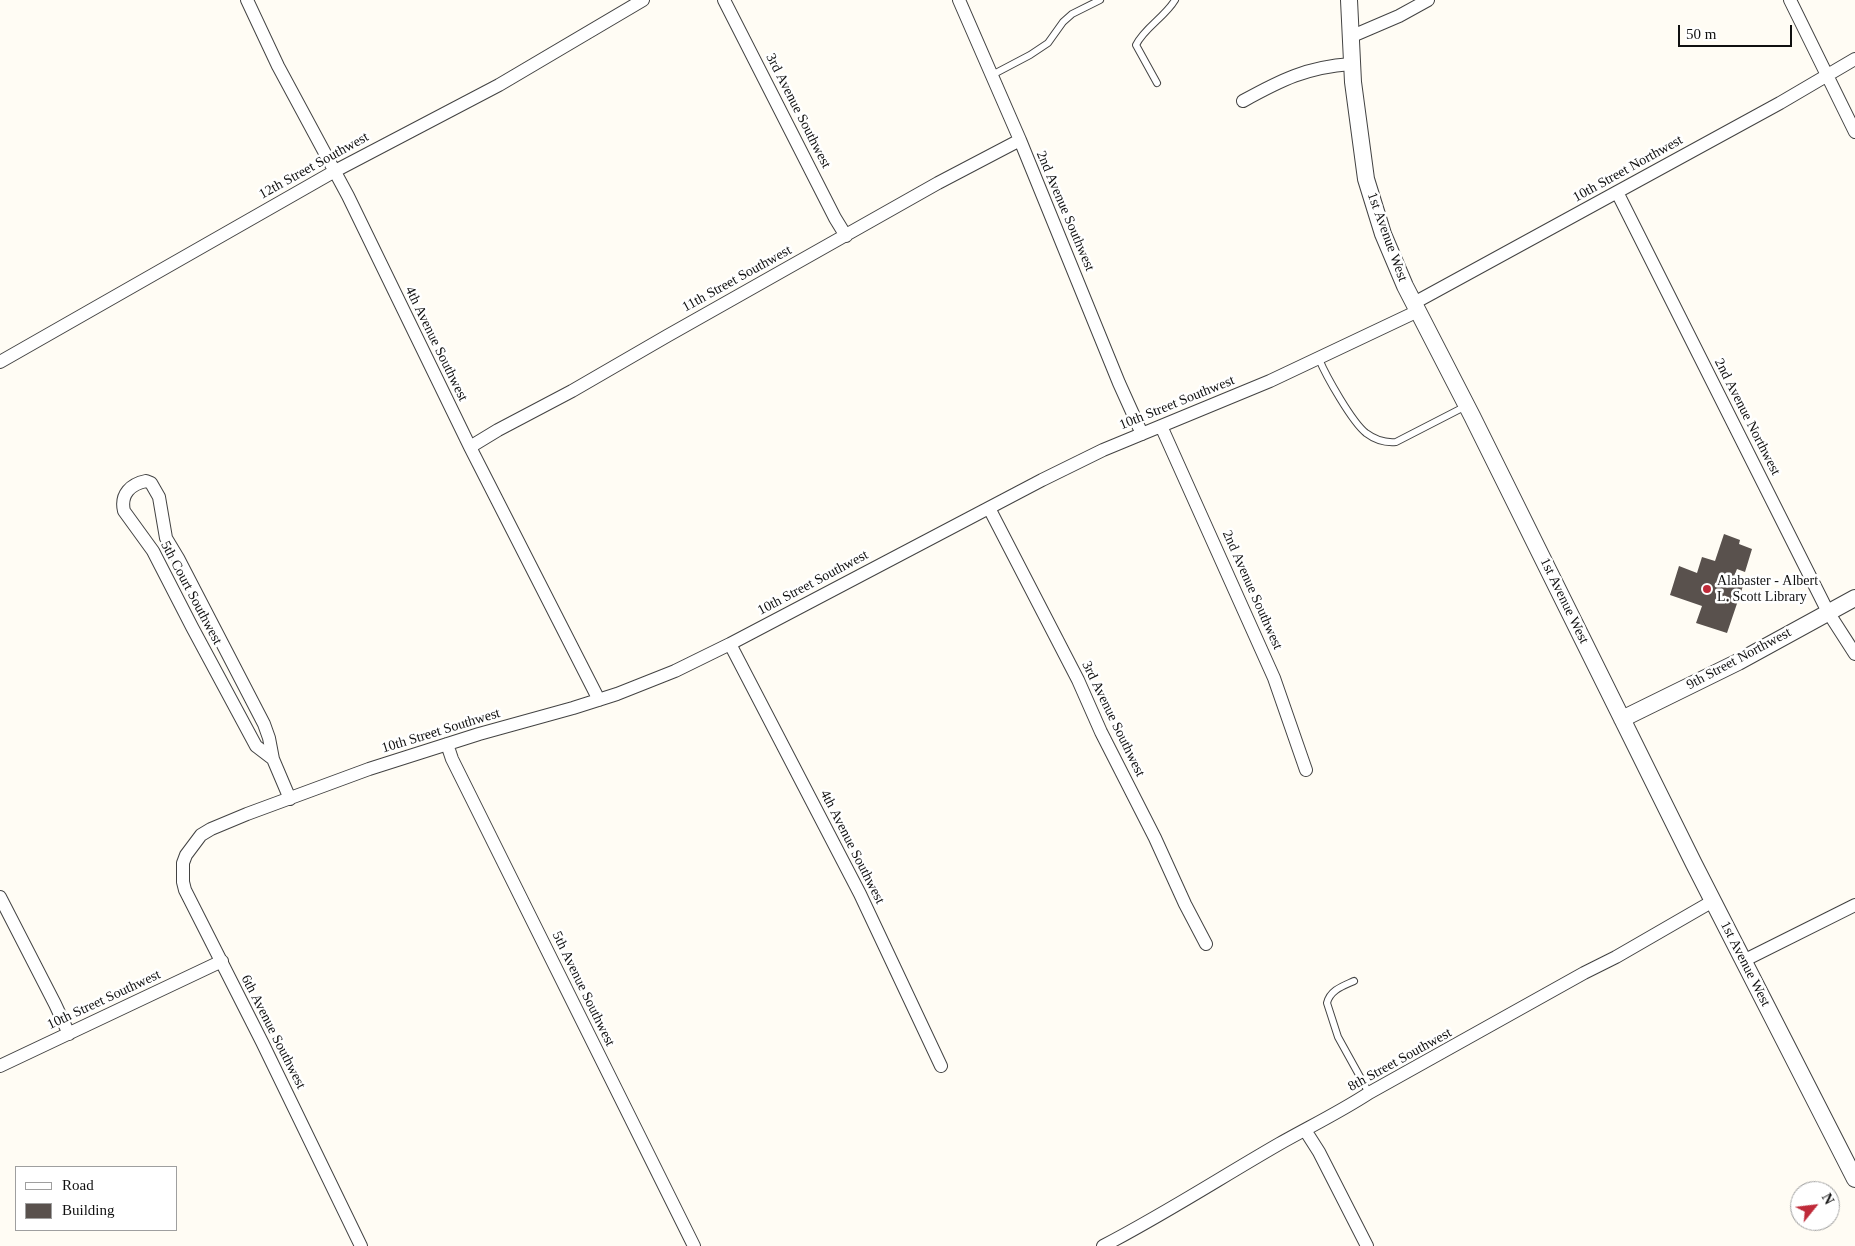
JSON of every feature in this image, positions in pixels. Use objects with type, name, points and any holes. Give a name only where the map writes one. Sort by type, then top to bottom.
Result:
[{"type":"street","name":"4th Avenue Southwest","points":[[247,0],[278,66],[335,170],[470,447],[599,700]]},
{"type":"street","name":"12th Street Southwest","points":[[0,362],[335,170],[499,85],[644,0]]},
{"type":"street","name":"3rd Avenue Southwest","points":[[724,0],[835,218],[846,236]]},
{"type":"street","name":"2nd Avenue Southwest","points":[[959,0],[1020,140],[1142,434]]},
{"type":"street","name":"1st Avenue West","points":[[1349,0],[1351,64],[1366,179],[1384,234],[1416,307],[1743,962],[1855,1179]]},
{"type":"street","points":[[1350,37],[1399,16],[1428,0]]},
{"type":"street","points":[[1790,0],[1855,132]]},
{"type":"street","name":"10th Street Northwest","points":[[1416,307],[1855,59]]},
{"type":"street","points":[[1243,101],[1278,81],[1311,69],[1351,64]]},
{"type":"street","name":"11th Street Southwest","points":[[470,447],[938,183],[1020,140]]},
{"type":"street","name":"2nd Avenue Northwest","points":[[1617,192],[1828,612],[1855,654]]},
{"type":"street","name":"10th Street Southwest","points":[[204,834],[247,814],[369,769],[447,744],[599,700],[675,671],[1042,480],[1142,434],[1319,359],[1416,307]]},
{"type":"street","name":"2nd Avenue Southwest","points":[[1162,426],[1274,678],[1306,770]]},
{"type":"street","name":"5th Court Southwest","points":[[273,759],[256,746],[153,551],[124,510],[123,505],[126,492],[138,483],[146,481],[151,483],[157,491],[166,538],[264,724],[273,759],[290,799]]},
{"type":"street","name":"3rd Avenue Southwest","points":[[989,508],[1078,680],[1101,732],[1206,944]]},
{"type":"street","name":"9th Street Northwest","points":[[1622,719],[1738,662],[1855,598]]},
{"type":"street","name":"4th Avenue Southwest","points":[[730,644],[860,894],[941,1066]]},
{"type":"street","name":"5th Avenue Southwest","points":[[447,744],[452,759],[694,1246]]},
{"type":"street","name":"6th Avenue Southwest","points":[[204,834],[186,855],[183,863],[185,890],[222,961],[361,1246]]},
{"type":"street","points":[[0,897],[69,1034]]},
{"type":"street","name":"8th Street Southwest","points":[[1103,1246],[1343,1110],[1369,1093],[1616,957],[1713,901]]},
{"type":"street","points":[[1743,962],[1855,905]]},
{"type":"street","name":"10th Street Southwest","points":[[0,1066],[222,961]]},
{"type":"street","points":[[1306,1130],[1367,1246]]},
{"type":"lane","points":[[992,76],[1048,43],[1062,22],[1072,14],[1100,0]]},
{"type":"lane","points":[[1157,83],[1136,45],[1142,36],[1170,9],[1175,0]]},
{"type":"lane","points":[[1319,359],[1324,371],[1360,427],[1369,435],[1384,441],[1396,442],[1466,406]]},
{"type":"lane","points":[[1354,981],[1338,988],[1332,993],[1327,1003],[1338,1037],[1369,1093]]},
{"type":"building","name":"Alabaster - Albert L. Scott Library","points":[[1724,534],[1740,540],[1739,544],[1752,549],[1745,572],[1737,569],[1733,579],[1744,583],[1727,633],[1696,623],[1702,606],[1670,595],[1679,566],[1697,573],[1702,557],[1715,561]]},
{"type":"place","name":"Alabaster - Albert L. Scott Library","points":[[1707,589]]}]
